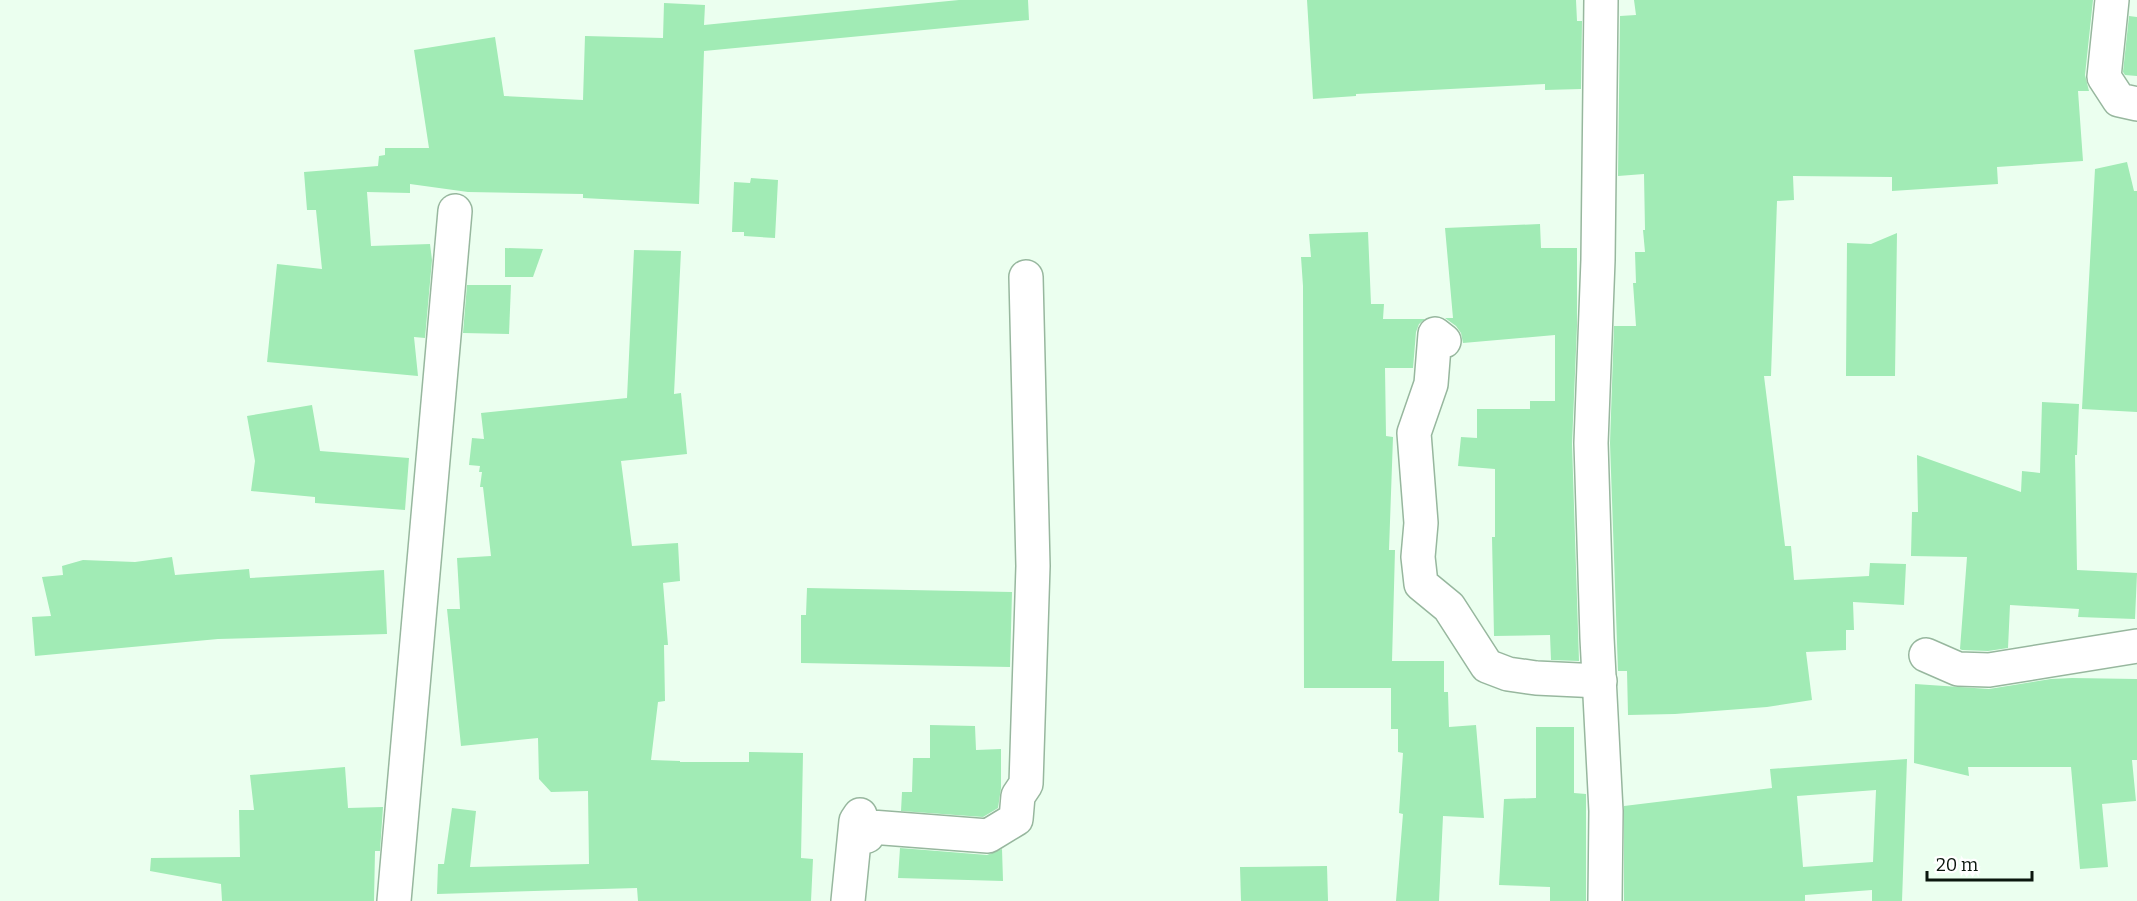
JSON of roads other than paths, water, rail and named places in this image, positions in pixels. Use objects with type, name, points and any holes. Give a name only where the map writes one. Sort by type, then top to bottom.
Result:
[{"type":"street","points":[[1600,0],[1598,260],[1590,443],[1606,811],[1605,901]]},
{"type":"street","points":[[2112,0],[2104,77],[2119,100],[2137,104]]},
{"type":"street","points":[[394,901],[455,211]]},
{"type":"street","points":[[848,901],[856,821],[860,815],[867,836],[871,827],[988,836],[1016,819],[1018,796],[1026,784],[1032,566],[1026,277]]},
{"type":"street","points":[[1444,341],[1435,334],[1431,384],[1414,433],[1421,523],[1418,557],[1421,584],[1449,607],[1487,666],[1508,674],[1536,678],[1600,681]]},
{"type":"street","points":[[1926,655],[1958,669],[1989,670],[2137,646]]}]
